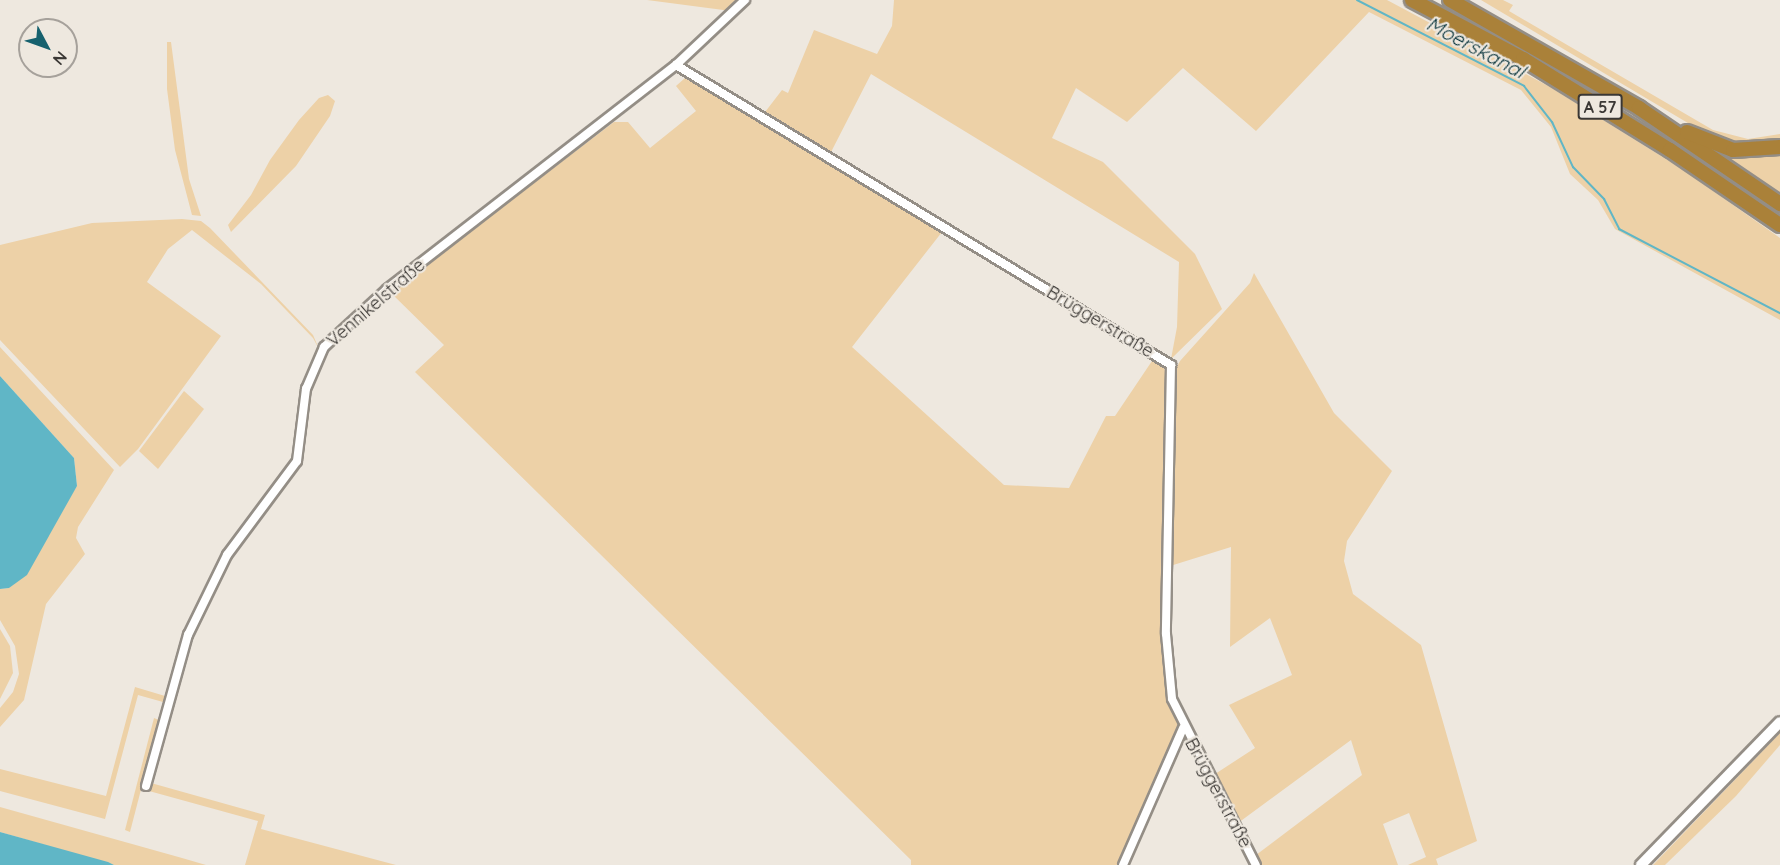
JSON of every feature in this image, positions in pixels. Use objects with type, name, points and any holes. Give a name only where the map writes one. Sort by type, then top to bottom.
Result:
[{"type":"highway","name":"A 57","points":[[1412,0],[1523,59],[1670,150],[1780,225]]},
{"type":"highway","name":"A 57","points":[[1449,0],[1639,108],[1780,204]]},
{"type":"highway","points":[[1639,108],[1718,147],[1747,152],[1780,147]]},
{"type":"main road","points":[[1641,865],[1780,722]]},
{"type":"street","name":"Vennikelstraße","points":[[146,786],[188,635],[227,555],[297,461],[306,388],[324,347],[387,289],[676,65],[745,0]]},
{"type":"street","name":"Brüggerstraße","points":[[676,65],[1171,365],[1166,667],[1172,699],[1184,728],[1256,865]]},
{"type":"street","points":[[1123,865],[1184,728]]},
{"type":"shaded area","points":[[647,0],[742,0],[731,11]]},
{"type":"shaded area","points":[[894,0],[1387,0],[1550,87],[1682,169],[1780,238],[1780,320],[1615,229],[1598,200],[1570,174],[1551,127],[1521,90],[1369,12],[1256,131],[1183,68],[1127,122],[1076,88],[1052,138],[1103,162],[1195,254],[1222,309],[1171,359],[1177,327],[1179,262],[871,74],[829,156],[762,116],[782,90],[788,93],[814,30],[877,54],[892,26]]},
{"type":"shaded area","points":[[1481,0],[1503,0],[1513,5],[1509,11],[1713,130],[1748,139],[1780,134],[1780,140],[1755,146],[1728,143],[1703,132]]},
{"type":"shaded area","points":[[167,42],[171,42],[189,179],[201,216],[192,215],[175,150],[167,89]]},
{"type":"shaded area","points":[[685,78],[942,232],[852,347],[1004,485],[1069,488],[1106,416],[1115,416],[1154,358],[1164,367],[1168,383],[1163,667],[1169,700],[1180,728],[1120,865],[911,865],[911,860],[415,372],[444,345],[390,292],[614,122],[628,122],[650,148],[696,111],[676,86]]},
{"type":"shaded area","points":[[328,95],[335,101],[330,116],[296,166],[231,232],[228,225],[251,195],[270,160],[299,120],[319,98]]},
{"type":"shaded area","points":[[1780,150],[1780,193],[1719,151]]},
{"type":"shaded area","points":[[182,219],[201,221],[210,228],[313,335],[319,349],[313,338],[261,284],[192,230],[168,249],[147,282],[221,336],[138,449],[120,467],[0,340],[0,245],[92,223]]},
{"type":"shaded area","points":[[1254,273],[1334,413],[1392,471],[1347,541],[1344,561],[1353,594],[1421,645],[1477,841],[1436,859],[1438,865],[1408,865],[1426,857],[1409,813],[1383,824],[1398,865],[1259,865],[1256,855],[1362,775],[1351,740],[1238,823],[1212,776],[1255,748],[1229,705],[1292,675],[1270,618],[1230,647],[1231,547],[1170,566],[1174,372],[1180,361],[1250,283]]},
{"type":"shaded area","points":[[0,347],[114,470],[78,527],[76,538],[85,554],[46,604],[24,700],[0,727],[0,708],[13,692],[19,674],[15,646],[0,620],[0,589],[9,588],[77,486],[74,458],[0,376]]},
{"type":"shaded area","points":[[184,391],[204,409],[158,469],[139,451]]},
{"type":"shaded area","points":[[0,629],[10,646],[13,673],[0,699]]},
{"type":"shaded area","points":[[135,687],[165,696],[163,702],[138,695],[105,819],[0,791],[0,769],[106,796]]},
{"type":"shaded area","points":[[154,718],[159,720],[130,832],[125,830]]},
{"type":"shaded area","points":[[1780,733],[1780,745],[1736,796],[1665,865],[1653,865]]},
{"type":"shaded area","points":[[151,783],[265,815],[261,829],[396,865],[245,865],[258,821],[149,791]]},
{"type":"shaded area","points":[[0,807],[206,865],[114,865],[0,832]]},
{"type":"water","points":[[0,376],[74,458],[77,486],[27,575],[9,588],[0,589]]},
{"type":"water","points":[[0,832],[108,862],[114,865],[0,865]]},
{"type":"waterway","name":"Moerskanal","points":[[1357,0],[1524,86],[1552,122],[1573,167],[1604,199],[1619,229],[1780,313]]}]
